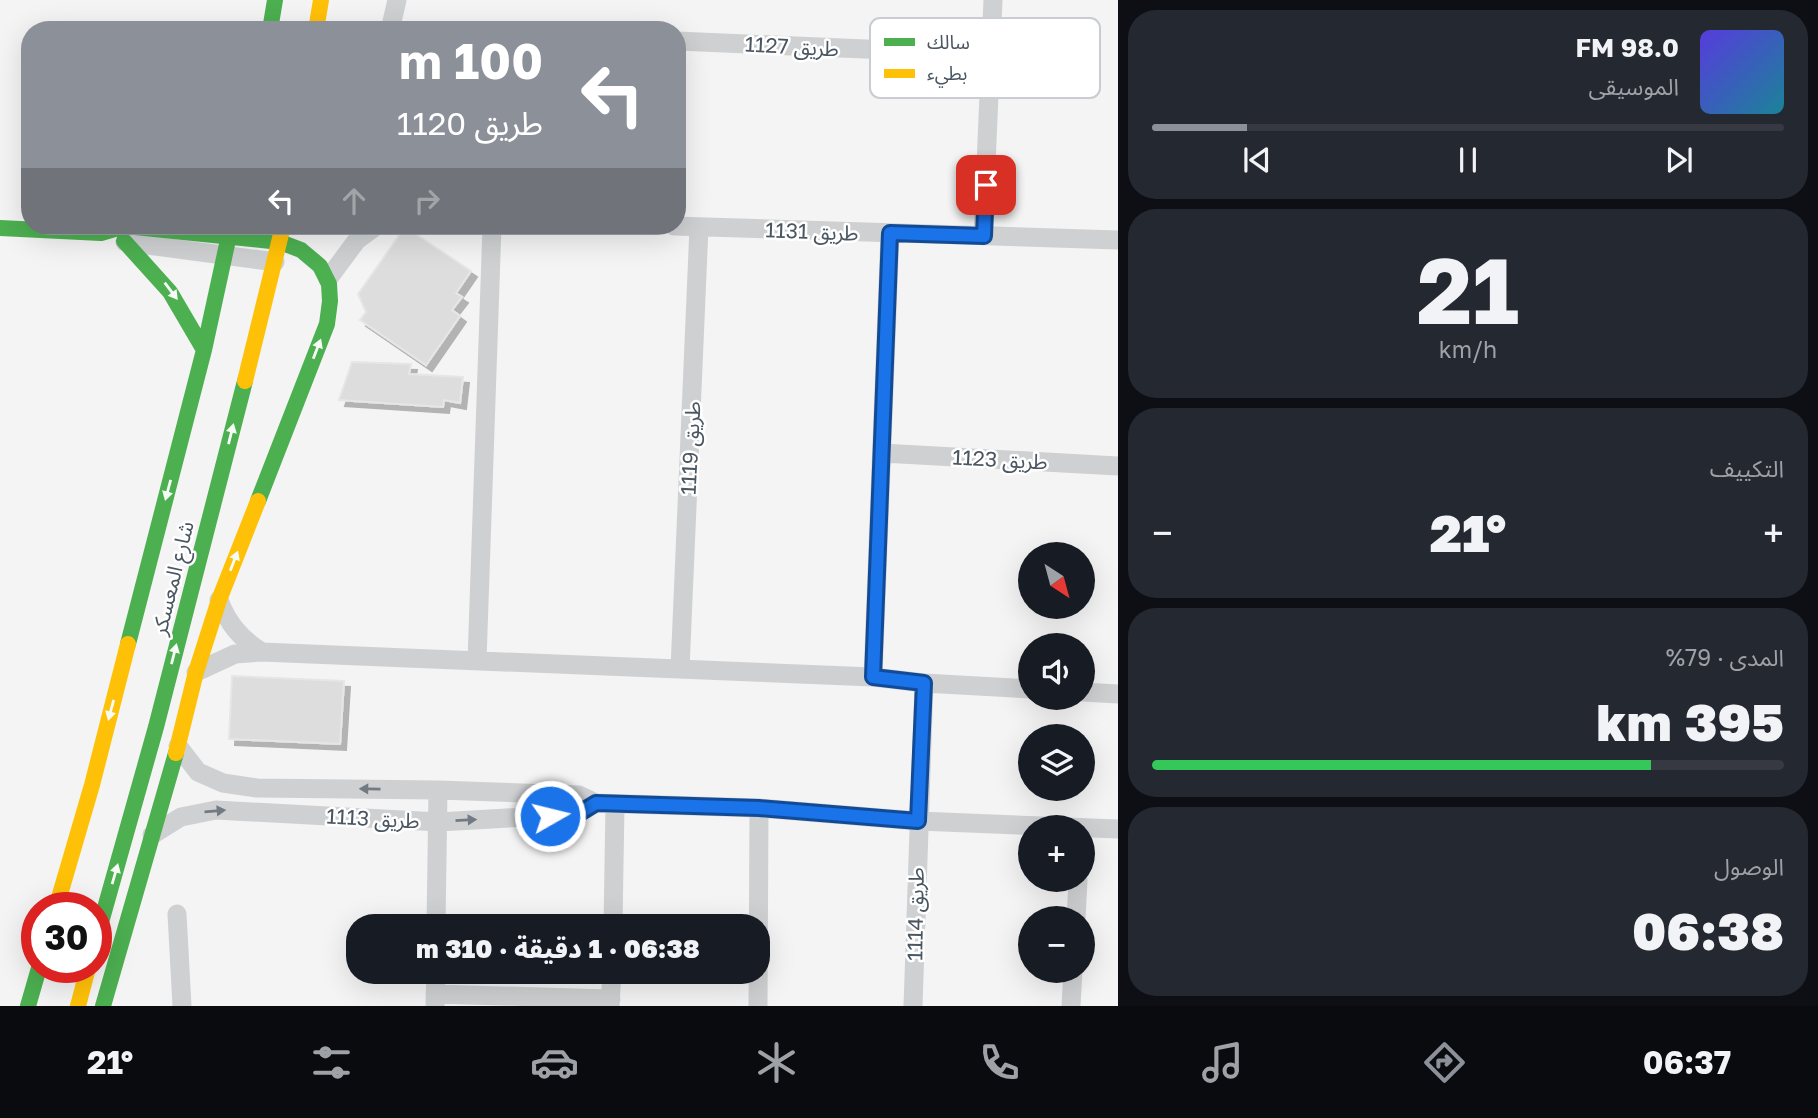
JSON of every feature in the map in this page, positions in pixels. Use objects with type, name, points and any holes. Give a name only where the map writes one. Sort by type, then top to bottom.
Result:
[{"type":"main road","points":[[272,21],[275,0]]},
{"type":"main road","points":[[318,21],[321,0]]},
{"type":"main road","points":[[0,228],[21,229]]},
{"type":"main road","points":[[128,235],[182,307],[204,350]]},
{"type":"main road","points":[[227,240],[272,235]]},
{"type":"main road","name":"شارع المعسكر","points":[[110,892],[156,727],[281,235]]},
{"type":"main road","points":[[103,1006],[219,600],[327,324],[330,303],[328,279],[320,266],[282,235]]},
{"type":"main road","name":"شارع المعسكر","points":[[61,892],[95,772],[204,350],[227,240]]},
{"type":"main road","points":[[28,1006],[35,983]]},
{"type":"main road","points":[[78,1006],[84,983]]},
{"type":"street","points":[[392,21],[397,0]]},
{"type":"street","points":[[992,18],[993,0]]},
{"type":"street","name":"طريق 1127","points":[[686,41],[870,49]]},
{"type":"street","points":[[984,236],[989,98]]},
{"type":"street","name":"طريق 1131","points":[[686,226],[1118,240]]},
{"type":"street","name":"طريق 1119","points":[[680,669],[699,227]]},
{"type":"street","points":[[873,677],[890,233]]},
{"type":"street","points":[[170,235],[227,240],[275,262]]},
{"type":"street","points":[[328,279],[364,235]]},
{"type":"street","points":[[477,661],[492,235]]},
{"type":"street","name":"طريق 1123","points":[[882,453],[1118,466]]},
{"type":"street","points":[[219,600],[224,613],[240,636],[262,652]]},
{"type":"street","points":[[197,672],[235,654],[262,652],[873,677],[1018,688]]},
{"type":"street","name":"طريق 1114","points":[[913,1006],[924,683]]},
{"type":"street","points":[[1095,693],[1118,694]]},
{"type":"street","name":"طريق 1113","points":[[178,746],[198,772],[223,783],[257,788],[579,795],[606,804],[759,808],[918,821],[1018,825]]},
{"type":"street","points":[[436,914],[439,790]]},
{"type":"street","points":[[606,804],[612,914]]},
{"type":"street","name":"طريق 1113","points":[[152,835],[181,817],[216,810],[439,822],[578,814],[606,804]]},
{"type":"street","points":[[758,1006],[759,808]]},
{"type":"street","name":"طريق 1113","points":[[1095,828],[1118,829]]},
{"type":"street","points":[[177,914],[182,1006]]},
{"type":"street","points":[[1072,1006],[1073,983]]},
{"type":"street","points":[[435,1000],[610,1003],[611,984]]},
{"type":"building","points":[[399,235],[417,235],[471,271],[456,293],[462,297],[452,310],[460,316],[426,365],[360,320],[366,312],[358,294]]},
{"type":"building","points":[[352,362],[411,364],[409,374],[463,377],[460,403],[444,400],[443,407],[339,400]]},
{"type":"building","points":[[232,676],[344,681],[340,744],[229,739]]},
{"type":"traffic: fast","points":[[272,21],[275,0]]},
{"type":"traffic: fast","points":[[0,228],[21,229]]},
{"type":"traffic: fast","points":[[212,235],[280,242],[301,250],[320,266],[329,284],[327,324],[258,501]]},
{"type":"traffic: fast","points":[[128,644],[204,350],[229,235]]},
{"type":"traffic: fast","points":[[124,241],[170,292],[204,350]]},
{"type":"traffic: fast","points":[[110,892],[156,727],[245,381]]},
{"type":"traffic: fast","points":[[103,1006],[176,753]]},
{"type":"traffic: fast","points":[[28,1006],[35,983]]},
{"type":"traffic: slow","points":[[318,21],[321,0]]},
{"type":"traffic: slow","points":[[245,381],[281,235]]},
{"type":"traffic: slow","points":[[176,753],[196,672],[219,600],[258,501]]},
{"type":"traffic: slow","points":[[61,892],[92,785],[128,644]]},
{"type":"traffic: slow","points":[[78,1006],[84,983]]},
{"type":"route","points":[[550,816],[578,814],[596,803],[759,808],[918,821],[924,683],[873,677],[890,233],[984,236],[986,185]]}]
